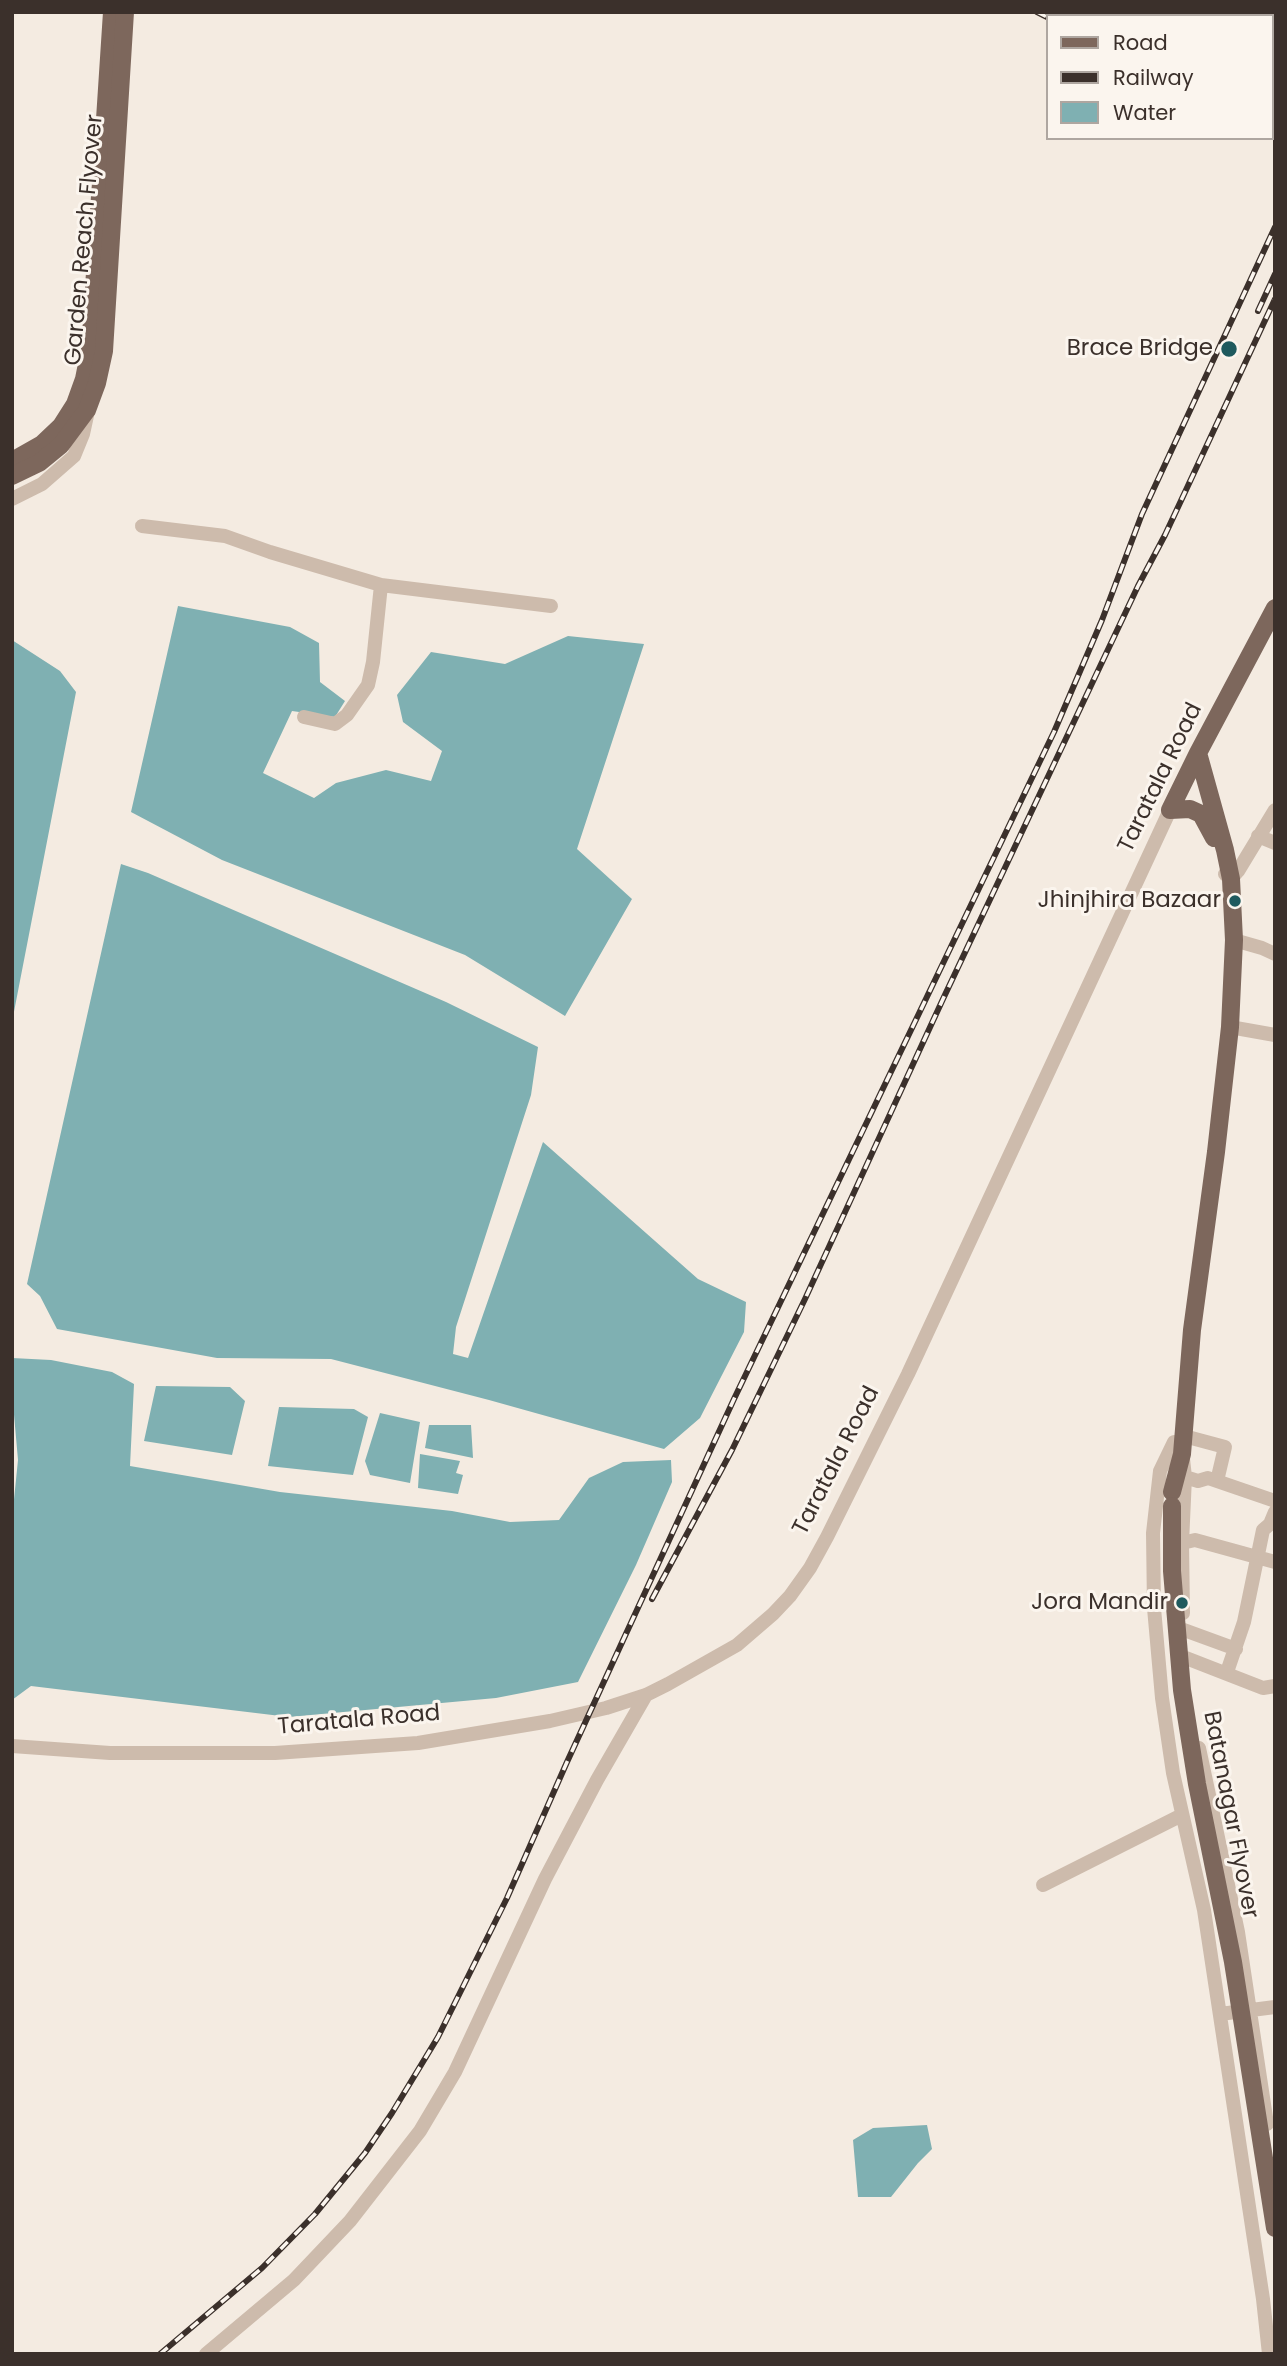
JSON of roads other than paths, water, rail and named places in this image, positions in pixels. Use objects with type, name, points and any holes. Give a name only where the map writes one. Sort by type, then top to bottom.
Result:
[{"type":"main road","name":"Garden Reach Flyover","points":[[12,461],[42,444],[61,426],[75,404],[84,379],[90,349],[112,12]]},
{"type":"main road","name":"Garden Reach Flyover","points":[[12,476],[39,463],[61,445],[87,410],[97,383],[104,351],[123,12]]},
{"type":"main road","name":"Taratala Road","points":[[1170,810],[1275,609]]},
{"type":"main road","points":[[1180,1444],[1230,1027],[1234,940],[1220,827],[1198,753]]},
{"type":"main road","points":[[1170,810],[1190,809],[1201,814],[1212,831],[1226,875],[1221,1040],[1185,1333],[1180,1444]]},
{"type":"main road","name":"Batanagar Flyover","points":[[1180,1444],[1172,1499],[1172,1571],[1182,1690],[1197,1784],[1231,1949],[1275,2228]]},
{"type":"street","points":[[12,499],[42,484],[61,469],[74,456],[83,435],[105,292],[123,12]]},
{"type":"street","points":[[142,526],[225,536],[381,585],[551,606]]},
{"type":"street","points":[[304,717],[335,723],[347,715],[368,685],[381,585]]},
{"type":"street","name":"Taratala Road","points":[[12,1746],[110,1754],[275,1753],[418,1743],[550,1721],[646,1695],[737,1645],[773,1614],[810,1568],[914,1361],[1170,810]]},
{"type":"street","points":[[1226,875],[1275,810]]},
{"type":"street","points":[[1258,836],[1275,844]]},
{"type":"street","points":[[1234,940],[1275,954]]},
{"type":"street","points":[[1230,1027],[1275,1035]]},
{"type":"street","points":[[1180,1444],[1185,1477],[1182,1543],[1184,1630],[1196,1737],[1236,1920],[1275,2174]]},
{"type":"street","points":[[1180,1444],[1225,1447],[1217,1481]]},
{"type":"street","points":[[1180,1444],[1160,1471],[1156,1493],[1153,1596],[1162,1698],[1173,1773],[1204,1910],[1269,2354]]},
{"type":"street","points":[[1185,1477],[1198,1481],[1206,1478],[1275,1501]]},
{"type":"street","points":[[1227,1672],[1244,1622],[1263,1530],[1270,1524],[1275,1512]]},
{"type":"street","points":[[1182,1543],[1195,1539],[1275,1562]]},
{"type":"street","points":[[1184,1630],[1236,1649]]},
{"type":"street","points":[[1186,1658],[1264,1688],[1275,1686]]},
{"type":"street","points":[[206,2354],[304,2270],[350,2221],[420,2130],[455,2072],[545,1879],[646,1695]]},
{"type":"street","points":[[1043,1885],[1182,1815]]},
{"type":"street","points":[[1220,2014],[1275,2007]]},
{"type":"water","points":[[178,606],[290,627],[319,643],[320,682],[345,701],[335,717],[292,711],[263,773],[314,798],[336,783],[386,770],[431,781],[442,751],[403,722],[397,695],[431,652],[505,664],[568,636],[644,644],[577,849],[632,899],[565,1016],[465,955],[222,860],[131,812]]},
{"type":"water","points":[[12,640],[60,671],[76,692],[12,1022]]},
{"type":"water","points":[[121,864],[148,873],[446,1002],[538,1047],[531,1095],[456,1327],[453,1354],[468,1358],[543,1142],[698,1279],[746,1302],[744,1332],[700,1418],[664,1449],[331,1359],[217,1358],[57,1329],[40,1296],[27,1284]]},
{"type":"water","points":[[12,1358],[51,1360],[112,1372],[134,1384],[130,1466],[280,1492],[452,1511],[510,1522],[559,1520],[589,1478],[623,1462],[671,1460],[672,1482],[636,1565],[578,1682],[496,1698],[289,1717],[31,1686],[12,1700],[12,1519],[18,1460]]},
{"type":"water","points":[[156,1386],[230,1387],[245,1401],[232,1455],[144,1441]]},
{"type":"water","points":[[279,1407],[354,1409],[368,1417],[353,1475],[268,1466]]},
{"type":"water","points":[[380,1413],[420,1422],[410,1483],[370,1475],[365,1461]]},
{"type":"water","points":[[429,1425],[471,1425],[473,1458],[425,1448]]},
{"type":"water","points":[[420,1454],[460,1461],[456,1473],[463,1475],[458,1494],[418,1488]]},
{"type":"water","points":[[927,2125],[932,2149],[891,2197],[858,2197],[853,2140],[873,2128]]},
{"type":"railway","points":[[1037,12],[1046,16]]},
{"type":"railway","points":[[160,2354],[262,2268],[315,2214],[365,2153],[438,2037],[507,1898],[734,1399],[1054,732],[1102,620],[1142,514],[1275,227]]},
{"type":"railway","points":[[1258,311],[1275,274]]},
{"type":"railway","points":[[652,1599],[732,1450],[805,1299],[943,999],[1275,299]]},
{"type":"place","name":"Brace Bridge","points":[[1229,349]]},
{"type":"place","name":"Jhinjhira Bazaar","points":[[1235,901]]},
{"type":"place","name":"Jora Mandir","points":[[1182,1603]]}]
